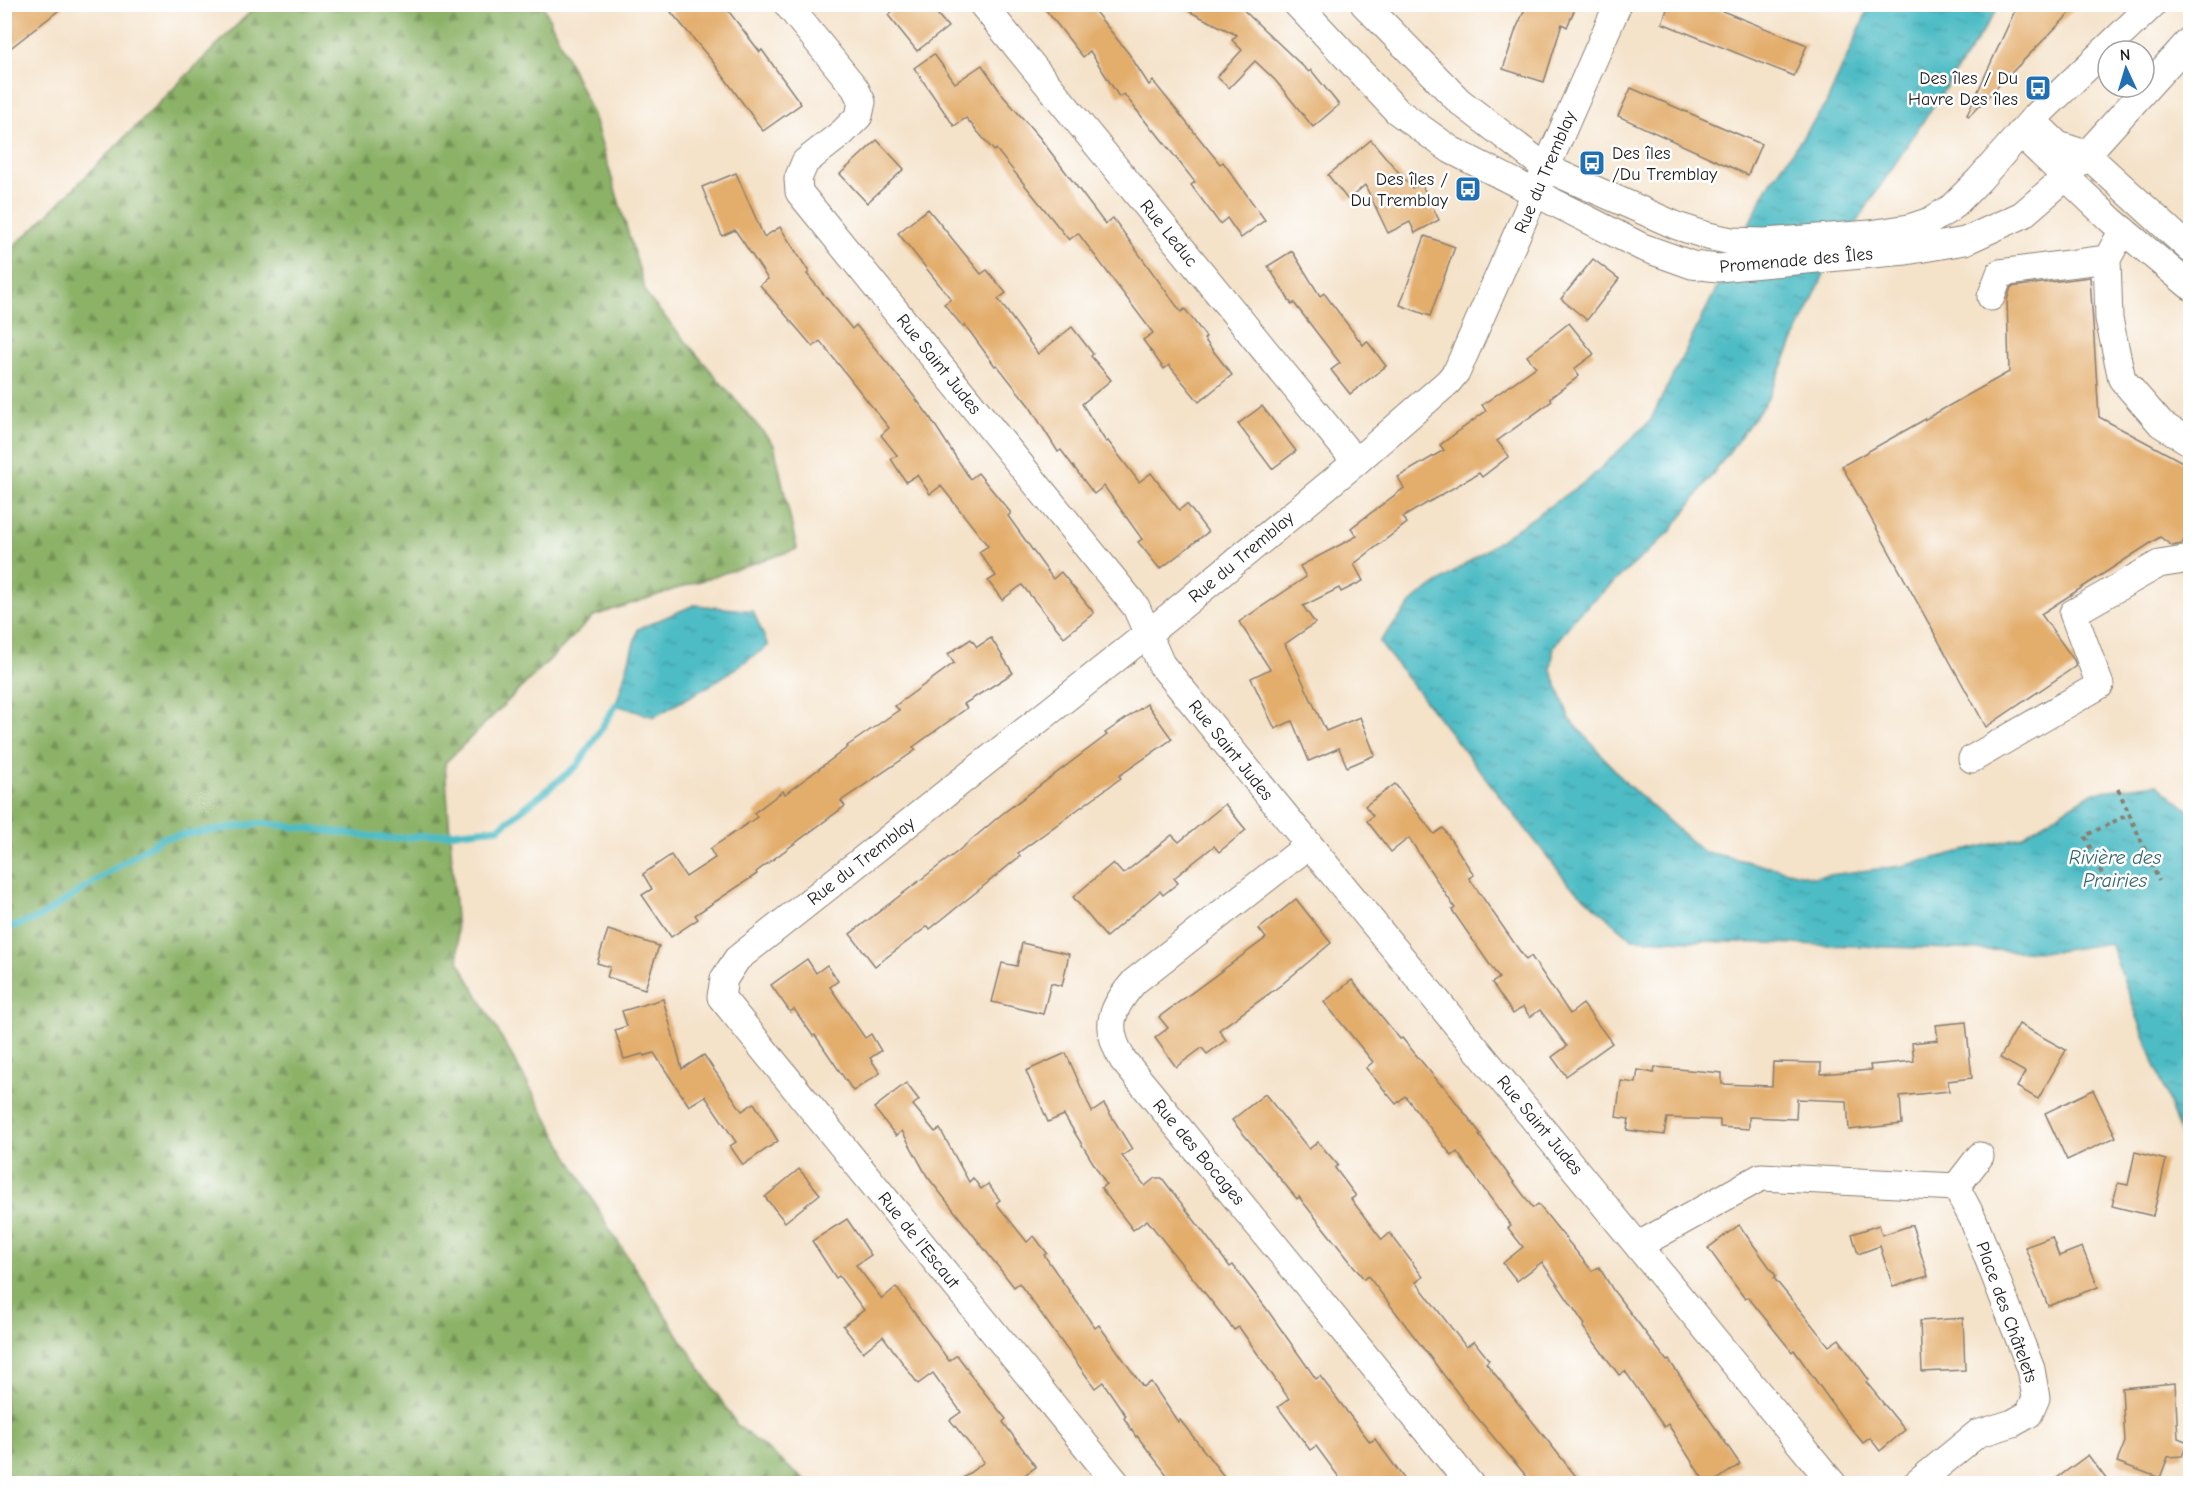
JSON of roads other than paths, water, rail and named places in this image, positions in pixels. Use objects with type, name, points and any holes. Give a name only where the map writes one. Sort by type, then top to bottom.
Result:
[{"type":"street","name":"Rue Saint Judes","points":[[787,4],[855,88],[862,102],[859,116],[842,133],[805,162],[798,179],[799,192],[1136,607],[1161,664],[1640,1245],[1833,1484]]},
{"type":"street","name":"Rue Leduc","points":[[982,4],[1356,462]]},
{"type":"street","name":"Promenade des Îles","points":[[1297,4],[1397,111],[1451,150],[1535,195],[1642,247],[1692,265],[1718,268],[1866,244],[1930,221],[1951,208],[2026,127],[2153,4]]},
{"type":"street","name":"Promenade des Îles","points":[[1364,4],[1459,100],[1546,168],[1677,226],[1708,236],[1731,241],[1866,244],[1906,251],[1965,241],[2022,215],[2066,177],[2190,40]]},
{"type":"street","name":"Rue du Tremblay","points":[[721,997],[724,979],[737,959],[1147,634],[1356,462],[1436,394],[1457,371],[1618,4]]},
{"type":"street","points":[[2026,127],[2058,145],[2086,154],[2190,249]]},
{"type":"street","points":[[2026,127],[2066,177],[2123,230],[2190,286]]},
{"type":"street","points":[[2123,230],[2107,259],[2109,319],[2122,379],[2161,424],[2190,442]]},
{"type":"street","points":[[1991,297],[2000,273],[2107,259]]},
{"type":"street","points":[[1972,759],[2100,685],[2073,613],[2159,564],[2190,559]]},
{"type":"street","name":"Rue des Bocages","points":[[1309,845],[1135,981],[1123,994],[1114,1009],[1111,1036],[1123,1060],[1470,1484]]},
{"type":"street","name":"Rue de l'Escaut","points":[[721,997],[1117,1484]]},
{"type":"street","points":[[1640,1245],[1761,1177],[1956,1187],[1980,1156]]},
{"type":"street","name":"Place des Châtelets","points":[[1916,1484],[1977,1434],[2013,1423],[2029,1414],[2036,1398],[2031,1370],[1973,1219],[1956,1187]]},
{"type":"water","name":"Rivière des Prairies","points":[[1870,5],[2000,5],[1828,265],[1767,400],[1671,531],[1576,616],[1554,646],[1551,670],[1570,719],[1627,784],[1702,851],[1813,877],[1902,866],[2021,837],[2094,792],[2157,784],[2190,811],[2190,1160],[2110,943],[2051,952],[1632,939],[1568,883],[1379,642],[1416,598],[1588,480],[1650,421],[1767,188],[1826,104]]},
{"type":"water","points":[[694,605],[753,611],[768,646],[712,684],[654,717],[616,705],[638,629]]},
{"type":"waterway","points":[[4,930],[40,917],[162,838],[262,823],[394,839],[499,828],[578,765],[616,705]]},
{"type":"place","name":"Des îles / Du Havre Des îles","points":[[2038,88]]},
{"type":"place","name":"Des îles /Du Tremblay","points":[[1592,163]]},
{"type":"place","name":"Des îles / Du Tremblay","points":[[1468,189]]}]
